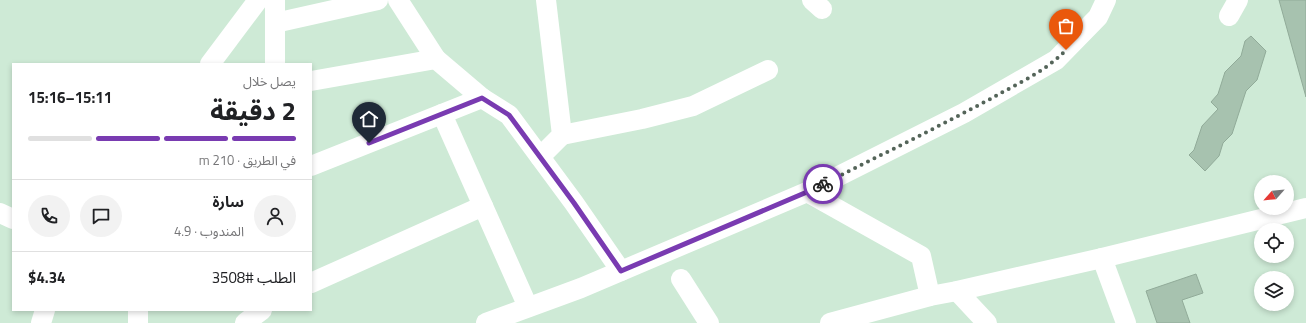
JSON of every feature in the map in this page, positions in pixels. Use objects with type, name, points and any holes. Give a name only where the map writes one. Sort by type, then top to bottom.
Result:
[{"type":"street","points":[[211,63],[258,0]]},
{"type":"street","points":[[275,0],[275,63]]},
{"type":"street","points":[[275,23],[378,0]]},
{"type":"street","points":[[398,0],[436,59],[482,98],[509,115],[621,271]]},
{"type":"street","points":[[546,0],[562,135]]},
{"type":"street","points":[[486,323],[581,288],[807,192],[964,113],[1056,60],[1098,17],[1106,0]]},
{"type":"street","points":[[312,81],[436,59]]},
{"type":"street","points":[[540,157],[562,135],[642,119],[693,106],[768,70]]},
{"type":"street","points":[[312,166],[482,98]]},
{"type":"street","points":[[442,114],[528,307]]},
{"type":"street","points":[[807,192],[921,256],[930,296]]},
{"type":"street","points":[[312,283],[483,206]]},
{"type":"street","points":[[0,213],[12,219]]},
{"type":"street","points":[[843,321],[930,296],[1304,215]]},
{"type":"street","points":[[1102,258],[1126,323]]},
{"type":"street","points":[[682,279],[709,323]]},
{"type":"street","points":[[957,291],[987,323]]},
{"type":"street","points":[[41,323],[45,311]]},
{"type":"street","points":[[138,311],[138,323]]},
{"type":"street","points":[[245,323],[261,311]]},
{"type":"building","points":[[1279,0],[1306,0],[1306,97]]},
{"type":"building","points":[[1251,36],[1266,51],[1257,80],[1246,91],[1232,134],[1223,143],[1219,156],[1205,171],[1189,155],[1194,150],[1202,126],[1218,109],[1211,102],[1218,94],[1225,72],[1241,56],[1245,41]]},
{"type":"building","points":[[1196,274],[1203,293],[1182,300],[1190,323],[1157,323],[1146,291]]},
{"type":"way so far","points":[[823,184],[964,113],[1027,78],[1056,60],[1066,50]]},
{"type":"route","points":[[369,143],[482,98],[509,115],[574,203],[621,271],[823,184]]}]
